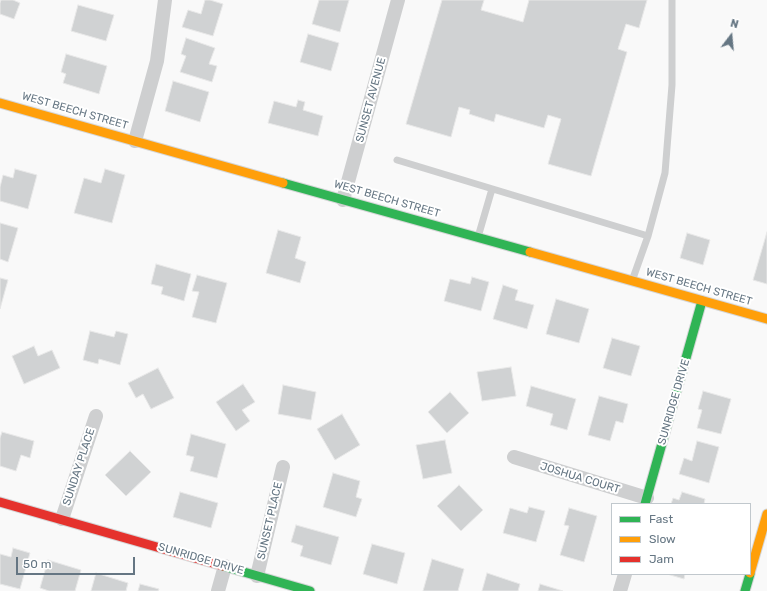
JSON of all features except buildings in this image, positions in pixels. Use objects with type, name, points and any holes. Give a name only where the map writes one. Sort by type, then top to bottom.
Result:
[{"type":"street","points":[[135,141],[157,61],[165,0]]},
{"type":"street","name":"SUNSET AVENUE","points":[[343,200],[398,0]]},
{"type":"street","name":"WEST BEECH STREET","points":[[0,103],[767,319]]},
{"type":"street","name":"SUNRIDGE DRIVE","points":[[646,501],[702,301]]},
{"type":"street","name":"SUNDAY PLACE","points":[[62,519],[96,416]]},
{"type":"street","name":"JOSHUA COURT","points":[[514,458],[646,501]]},
{"type":"street","name":"SUNSET PLACE","points":[[257,576],[283,467]]},
{"type":"street","name":"SUNRIDGE DRIVE","points":[[0,502],[310,591]]},
{"type":"street","points":[[751,570],[767,514]]},
{"type":"street","points":[[218,591],[225,566]]},
{"type":"street","points":[[620,591],[625,575]]},
{"type":"street","points":[[745,591],[750,575]]},
{"type":"lane","points":[[632,281],[648,236],[665,173],[672,85],[672,0]]},
{"type":"lane","points":[[397,160],[648,236]]},
{"type":"lane","points":[[478,238],[492,189]]},
{"type":"traffic: fast","points":[[283,183],[530,252]]},
{"type":"traffic: fast","points":[[645,503],[702,301]]},
{"type":"traffic: fast","points":[[223,566],[310,591]]},
{"type":"traffic: fast","points":[[745,591],[750,575]]},
{"type":"traffic: slow","points":[[0,103],[283,183]]},
{"type":"traffic: slow","points":[[530,252],[767,319]]},
{"type":"traffic: slow","points":[[751,570],[767,514]]},
{"type":"traffic: jam","points":[[0,502],[223,566]]}]
